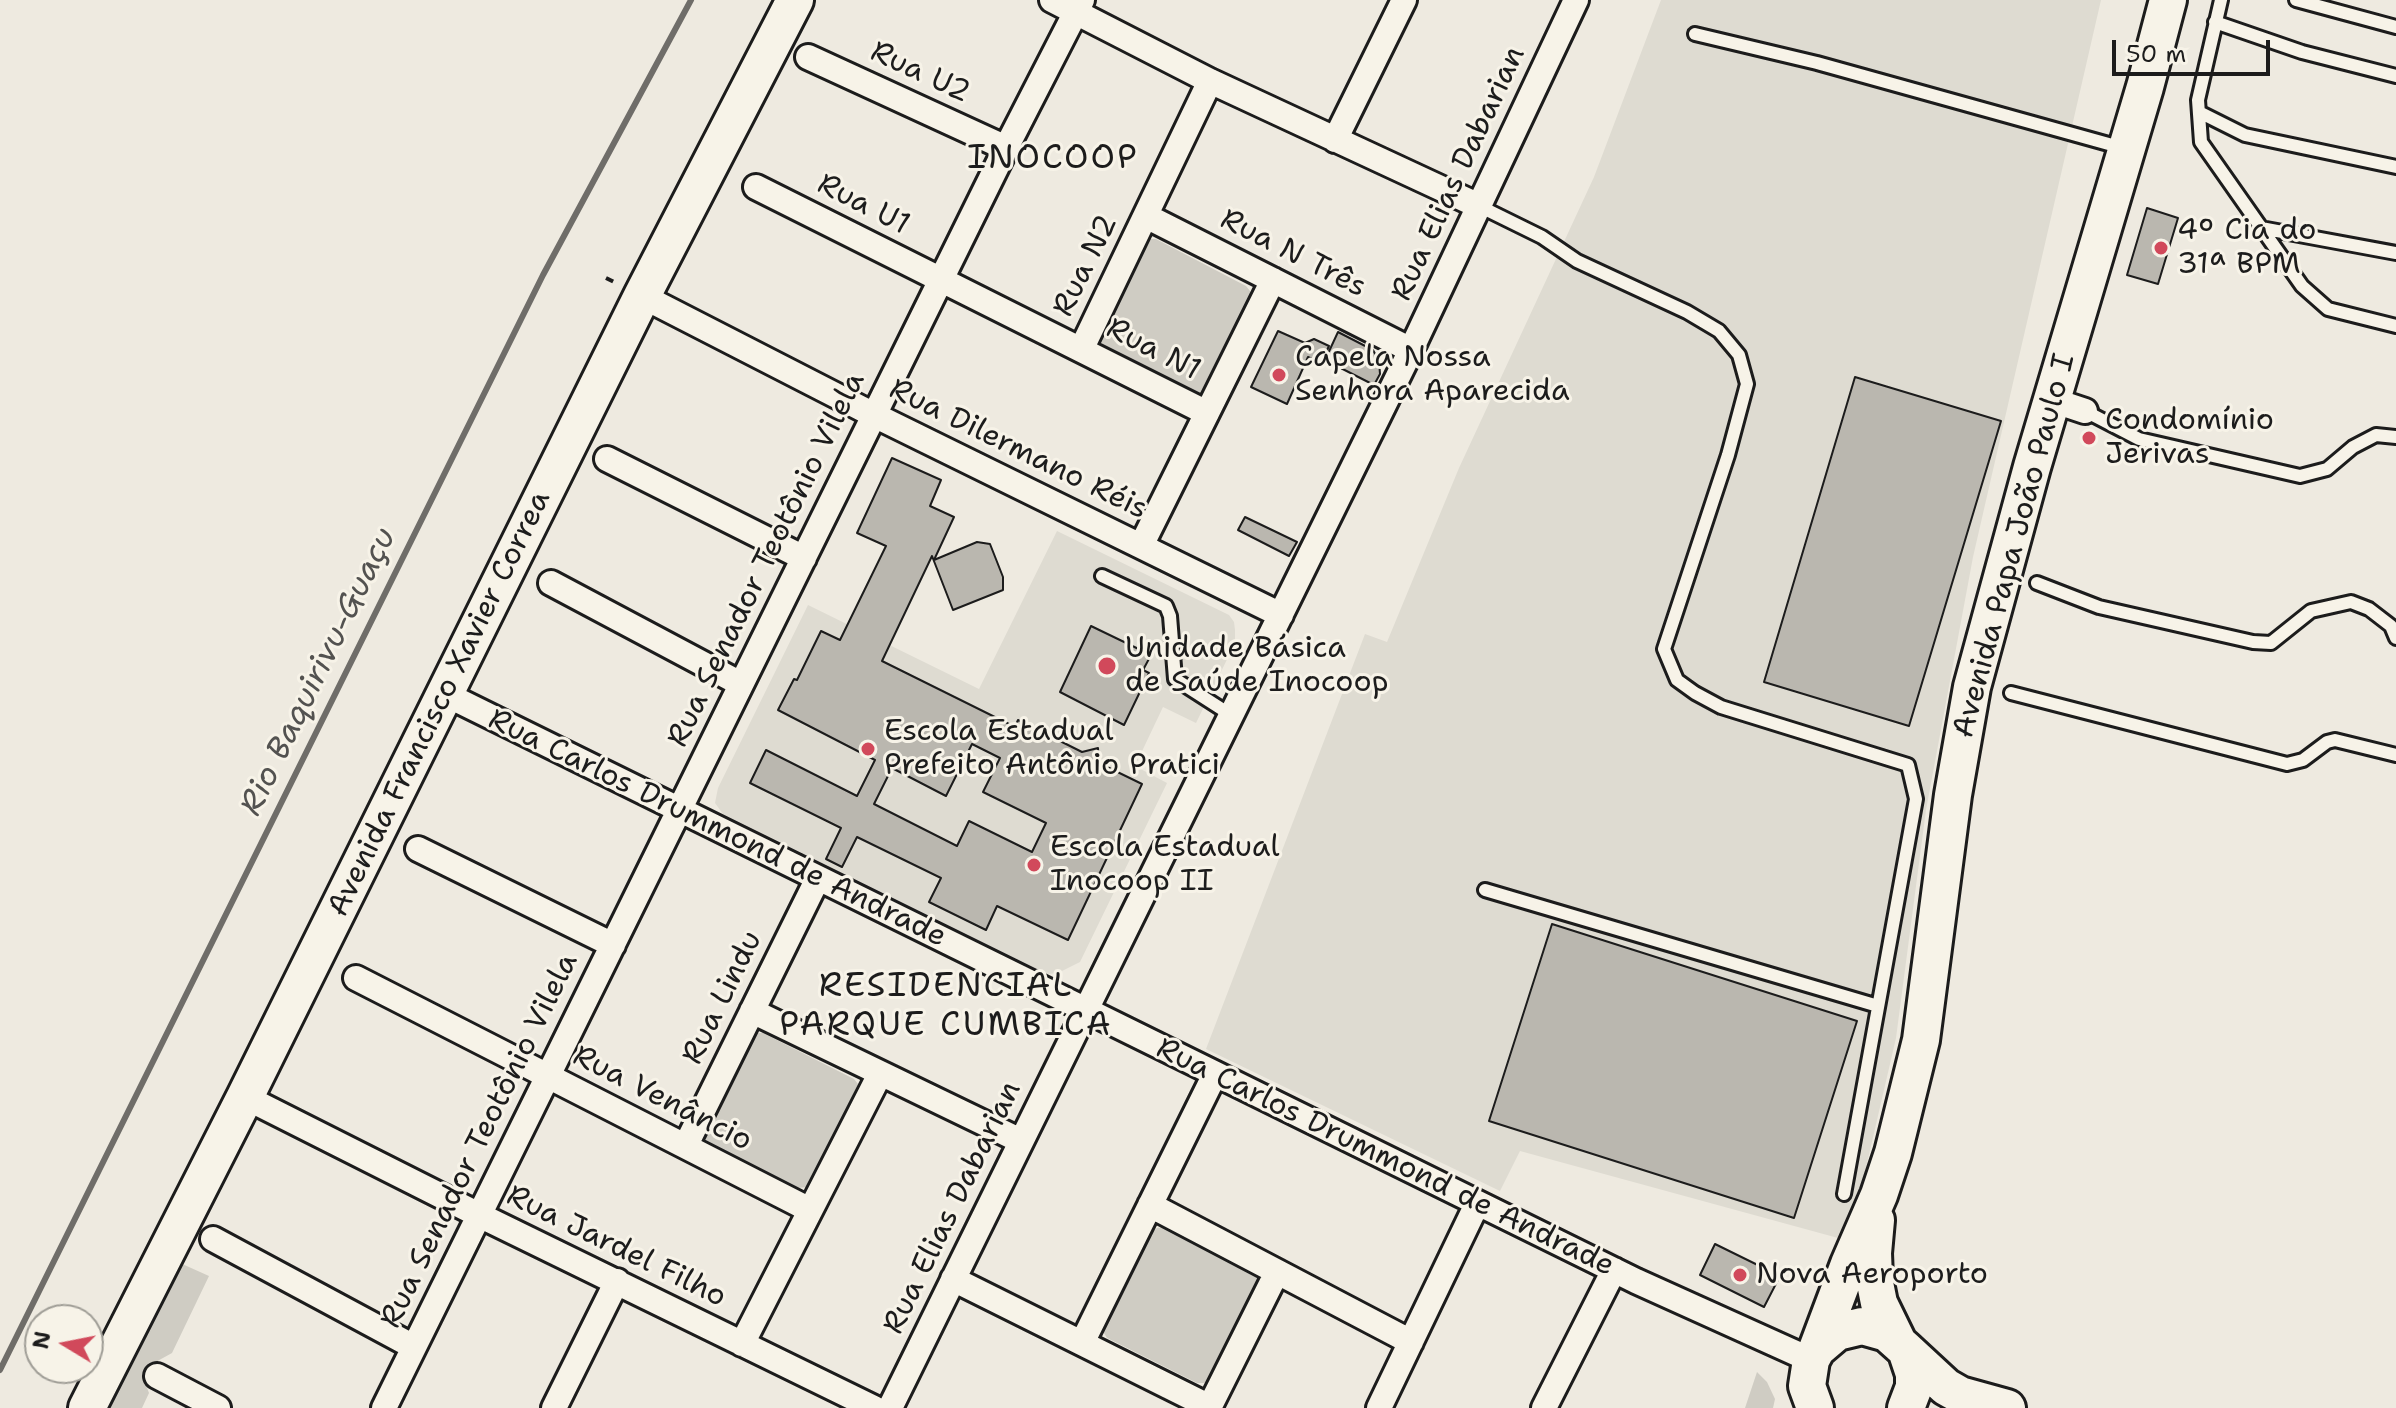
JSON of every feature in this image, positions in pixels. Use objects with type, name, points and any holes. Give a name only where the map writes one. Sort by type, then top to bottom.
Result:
[{"type":"main road","name":"Avenida Francisco Xavier Correa","points":[[87,1408],[245,1097],[642,296],[795,0]]},
{"type":"main road","name":"Avenida Papa João Paulo I","points":[[1810,1382],[1849,1264],[1879,1195],[1893,1153],[1921,1040],[1953,795],[1972,687],[2068,406],[2126,149],[2168,0]]},
{"type":"main road","name":"Avenida Papa João Paulo I","points":[[1879,1195],[1873,1253],[1874,1278],[1879,1303],[1901,1345]]},
{"type":"main road","points":[[1810,1382],[1826,1339],[1849,1328],[1874,1328],[1901,1345],[1946,1387],[1960,1395],[2007,1408]]},
{"type":"main road","points":[[1901,1345],[1914,1374],[1914,1387],[1906,1408]]},
{"type":"street","points":[[1052,0],[1079,6],[1210,81],[1479,206]]},
{"type":"street","name":"Rua Elias Dabarian","points":[[890,1408],[1411,350],[1576,0]]},
{"type":"street","points":[[1335,140],[1397,2]]},
{"type":"street","name":"Rua Senador Teotônio Vilela","points":[[384,1408],[1079,6]]},
{"type":"street","name":"Rua U2","points":[[808,57],[1006,148]]},
{"type":"street","name":"Rua N2","points":[[1081,350],[1210,81]]},
{"type":"street","name":"Rua U1","points":[[756,187],[941,280]]},
{"type":"street","name":"Rua N Três","points":[[1146,216],[1411,350]]},
{"type":"street","name":"Rua N1","points":[[941,280],[1207,413]]},
{"type":"street","points":[[1141,546],[1273,280]]},
{"type":"street","name":"Rua Dilermano Réis","points":[[642,296],[874,415],[1281,615]]},
{"type":"street","points":[[607,459],[804,558]]},
{"type":"street","points":[[551,583],[741,684]]},
{"type":"street","name":"Rua Carlos Drummond de Andrade","points":[[445,694],[1614,1270],[1810,1382]]},
{"type":"street","points":[[418,849],[613,945]]},
{"type":"street","name":"Rua Lindu","points":[[686,1145],[818,878]]},
{"type":"street","name":"Rua Venâncio","points":[[356,978],[810,1210]]},
{"type":"street","points":[[752,1011],[1021,1141]]},
{"type":"street","points":[[742,1344],[880,1074]]},
{"type":"street","points":[[1082,1343],[1215,1074]]},
{"type":"street","name":"Rua Jardel Filho","points":[[245,1097],[874,1408]]},
{"type":"street","points":[[1379,1408],[1477,1204]]},
{"type":"street","points":[[1150,1205],[1411,1342]]},
{"type":"street","points":[[213,1239],[414,1347]]},
{"type":"street","points":[[1545,1407],[1614,1270]]},
{"type":"street","points":[[953,1279],[1209,1407],[1277,1272]]},
{"type":"street","points":[[554,1408],[617,1281]]},
{"type":"street","points":[[157,1376],[218,1408]]},
{"type":"lane","points":[[2221,0],[2198,100],[2201,142],[2302,286],[2328,309],[2396,326]]},
{"type":"lane","points":[[2296,0],[2396,27]]},
{"type":"lane","points":[[2215,22],[2302,52],[2396,76]]},
{"type":"lane","points":[[1695,34],[1817,63],[2126,149]]},
{"type":"lane","points":[[2199,112],[2245,135],[2396,167]]},
{"type":"lane","points":[[1479,206],[1542,237],[1577,261],[1687,312],[1719,331],[1739,355],[1747,384],[1728,455],[1664,649],[1677,680],[1721,707],[1908,765],[1916,799],[1844,1194]]},
{"type":"lane","points":[[2261,228],[2396,253]]},
{"type":"lane","points":[[2068,406],[2139,439],[2300,476],[2327,469],[2353,447],[2376,435],[2396,437]]},
{"type":"lane","points":[[1102,576],[1166,606],[1170,616],[1175,679],[1231,715]]},
{"type":"lane","points":[[2037,583],[2099,607],[2253,642],[2271,643],[2311,611],[2351,602],[2369,609],[2391,626],[2396,638]]},
{"type":"lane","points":[[2011,693],[2287,764],[2303,760],[2327,742],[2335,740],[2396,755]]},
{"type":"lane","points":[[1485,890],[1878,1006]]},
{"type":"shaded area","points":[[1661,0],[2101,0],[1973,557],[1926,810],[1896,1038],[1849,1241],[1520,1151],[1500,1191],[1206,1049],[1365,634],[1387,642],[1459,468],[1594,177]]},
{"type":"shaded area","points":[[1156,239],[1246,286],[1250,291],[1250,297],[1201,393],[1196,395],[1096,345],[1144,243]]},
{"type":"shaded area","points":[[1057,531],[1229,615],[1234,622],[1235,643],[1196,723],[1163,707],[1135,766],[1167,783],[1080,962],[1058,973],[1047,974],[723,814],[715,803],[718,788],[808,605],[979,689]]},
{"type":"shaded area","points":[[763,1033],[854,1079],[858,1084],[809,1187],[797,1188],[708,1143],[704,1138],[703,1132],[752,1037]]},
{"type":"shaded area","points":[[1163,1227],[1254,1274],[1258,1279],[1209,1382],[1197,1383],[1107,1338],[1104,1333],[1104,1327],[1152,1232]]},
{"type":"shaded area","points":[[180,1263],[209,1276],[172,1353],[152,1364],[144,1380],[149,1393],[142,1408],[105,1408]]},
{"type":"shaded area","points":[[1757,1372],[1767,1382],[1775,1399],[1773,1408],[1745,1408]]},
{"type":"building","points":[[2147,208],[2178,218],[2158,284],[2127,275]]},
{"type":"building","name":"Capela Nossa Senhora Aparecida","points":[[1278,331],[1305,343],[1314,339],[1329,346],[1321,363],[1308,357],[1287,404],[1251,387]]},
{"type":"building","points":[[1338,332],[1373,350],[1379,361],[1380,374],[1374,385],[1325,360]]},
{"type":"building","points":[[1855,377],[2001,421],[1909,726],[1764,682]]},
{"type":"building","points":[[892,458],[941,480],[930,506],[954,517],[934,560],[977,542],[990,544],[1003,577],[1003,590],[953,610],[932,556],[882,661],[1015,727],[1018,720],[1082,752],[1098,748],[1099,763],[1142,784],[1068,940],[997,906],[986,930],[929,902],[941,878],[857,837],[842,867],[826,859],[841,828],[750,783],[766,750],[857,796],[875,760],[778,710],[821,631],[840,640],[886,546],[857,533]],"holes":[[[972,744],[1000,758],[983,792],[1046,823],[1032,852],[969,821],[957,846],[874,804],[892,768],[946,796]]]},
{"type":"building","points":[[1245,517],[1297,542],[1289,556],[1238,530]]},
{"type":"building","points":[[1091,626],[1151,655],[1143,670],[1149,673],[1124,725],[1060,692]]},
{"type":"building","points":[[1552,924],[1857,1021],[1794,1218],[1489,1121]]},
{"type":"building","name":"Nova Aeroporto","points":[[1715,1244],[1780,1276],[1764,1307],[1700,1275]]},
{"type":"waterway","name":"Rio Baquirivu-Guaçu","points":[[0,1370],[543,275],[691,0]]},
{"type":"place","name":"4º Cia do 31ª BPM","points":[[2161,248]]},
{"type":"place","name":"Capela Nossa Senhora Aparecida","points":[[1279,375]]},
{"type":"place","name":"Condomínio Jerivas","points":[[2089,438]]},
{"type":"place","name":"Unidade Básica de Saúde Inocoop","points":[[1107,666]]},
{"type":"place","name":"Escola Estadual Prefeito Antônio Pratici","points":[[868,749]]},
{"type":"place","name":"Escola Estadual Inocoop II","points":[[1034,865]]},
{"type":"place","name":"Nova Aeroporto","points":[[1740,1275]]},
{"type":"district","name":"INOCOOP","points":[[1053,159]]},
{"type":"district","name":"RESIDENCIAL PARQUE CUMBICA","points":[[946,1006]]}]
